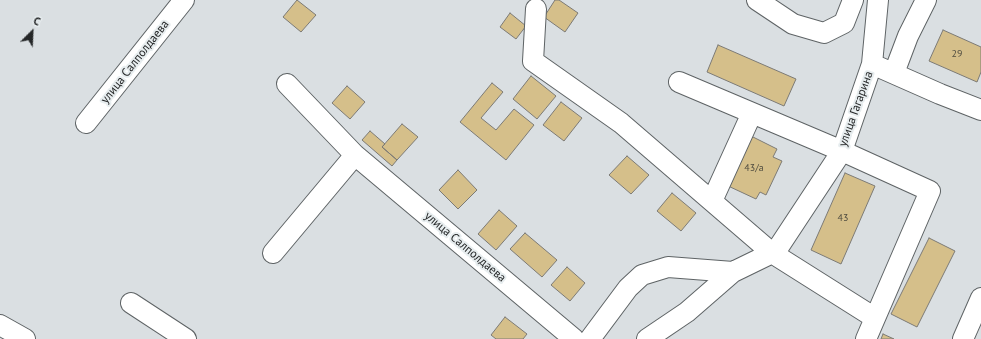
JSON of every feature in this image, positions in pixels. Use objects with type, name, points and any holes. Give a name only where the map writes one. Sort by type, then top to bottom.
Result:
[{"type":"street","name":"улица Салполдаева","points":[[86,123],[184,0]]},
{"type":"street","points":[[757,0],[793,24],[824,32],[844,23],[853,0]]},
{"type":"street","name":"улица Гагарина","points":[[775,250],[842,151],[872,64],[878,0]]},
{"type":"street","points":[[894,73],[908,36],[926,0]]},
{"type":"street","points":[[536,9],[532,62],[621,123],[712,201],[775,250],[875,318]]},
{"type":"street","points":[[872,64],[940,94],[981,110]]},
{"type":"street","points":[[679,82],[842,151],[930,191],[866,339]]},
{"type":"street","name":"улица Салполдаева","points":[[287,84],[355,155],[574,339]]},
{"type":"street","points":[[712,201],[752,113]]},
{"type":"street","points":[[273,253],[355,155]]},
{"type":"street","points":[[652,338],[686,312],[733,272],[775,250]]},
{"type":"street","points":[[590,339],[628,288],[642,275],[668,267],[733,272]]},
{"type":"street","points":[[962,339],[981,298]]},
{"type":"street","points":[[131,303],[186,339]]},
{"type":"street","points":[[0,325],[25,339]]},
{"type":"building","points":[[297,0],[316,15],[301,32],[283,17]]},
{"type":"building","points":[[555,0],[559,0],[578,13],[565,32],[544,17]]},
{"type":"building","points":[[510,13],[526,26],[516,39],[500,27]]},
{"type":"building","points":[[943,30],[981,47],[981,72],[977,82],[929,61]]},
{"type":"building","points":[[718,45],[796,79],[784,106],[707,72]]},
{"type":"building","points":[[531,76],[556,96],[537,119],[513,99]]},
{"type":"building","points":[[492,83],[503,92],[481,118],[496,130],[514,109],[534,125],[506,160],[460,122]]},
{"type":"building","points":[[347,86],[365,102],[350,119],[332,103]]},
{"type":"building","points":[[561,102],[582,118],[564,141],[543,125]]},
{"type":"building","points":[[402,124],[418,137],[397,160],[382,147]]},
{"type":"building","points":[[370,131],[385,144],[382,147],[397,160],[392,166],[362,140]]},
{"type":"building","points":[[749,135],[777,149],[773,157],[782,161],[766,195],[760,192],[756,199],[726,185]]},
{"type":"building","points":[[627,156],[649,175],[631,194],[609,175]]},
{"type":"building","points":[[458,170],[477,190],[458,209],[439,190]]},
{"type":"building","points":[[845,173],[875,186],[841,264],[811,250]]},
{"type":"building","points":[[672,193],[696,213],[681,231],[657,211]]},
{"type":"building","points":[[499,210],[517,226],[496,250],[478,234]]},
{"type":"building","points":[[525,233],[557,260],[542,277],[510,249]]},
{"type":"building","points":[[929,238],[955,251],[917,327],[891,314]]},
{"type":"building","points":[[567,267],[585,283],[570,301],[551,285]]},
{"type":"building","points":[[505,317],[527,334],[523,339],[496,339],[491,335]]},
{"type":"building","points":[[883,334],[894,339],[881,339]]}]
